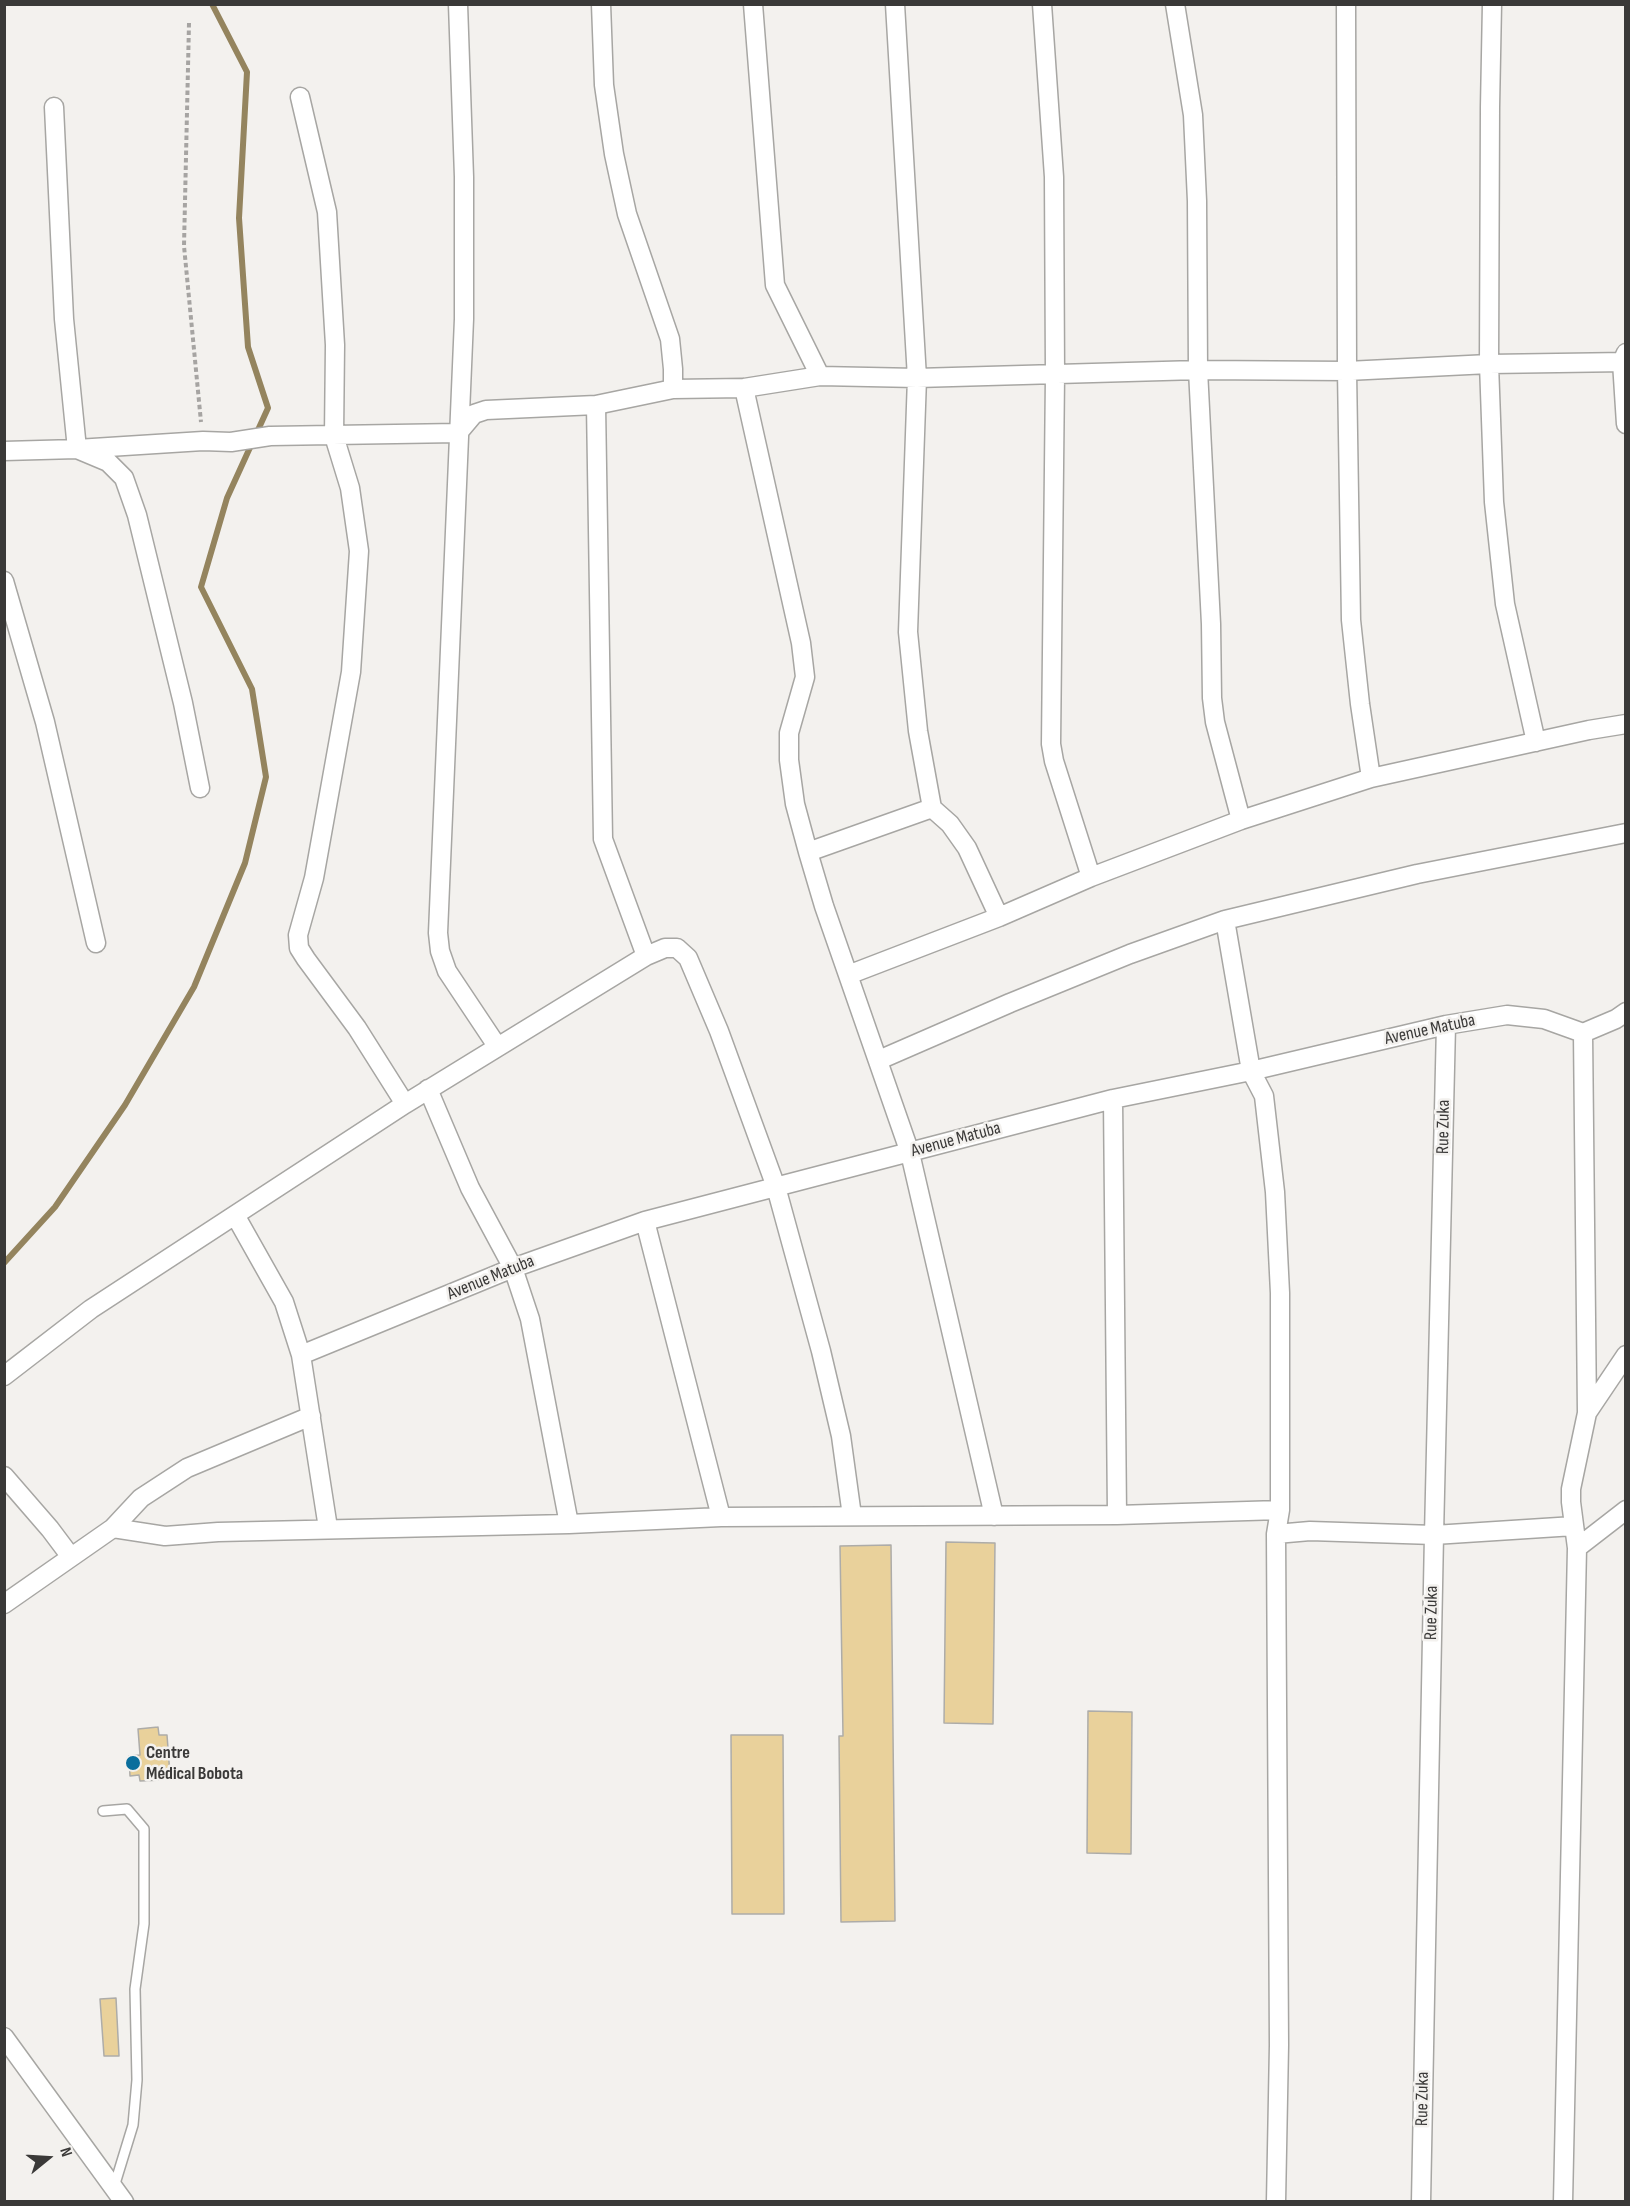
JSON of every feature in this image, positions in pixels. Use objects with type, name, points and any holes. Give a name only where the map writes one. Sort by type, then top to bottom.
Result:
[{"type":"street","points":[[458,4],[464,177],[464,319],[438,933],[440,951],[447,971],[497,1046]]},
{"type":"street","points":[[601,4],[604,85],[614,154],[627,213],[670,339],[673,389]]},
{"type":"street","points":[[753,4],[775,285],[820,376]]},
{"type":"street","points":[[896,4],[917,378],[908,632],[918,730],[932,808],[950,824],[967,848],[999,917]]},
{"type":"street","points":[[1042,4],[1054,177],[1055,375],[1051,744],[1054,761],[1091,877]]},
{"type":"street","points":[[1175,4],[1193,115],[1197,201],[1198,370],[1211,624],[1212,698],[1215,722],[1241,820]]},
{"type":"street","points":[[1346,4],[1347,371],[1351,620],[1371,778]]},
{"type":"street","points":[[1492,4],[1489,364],[1494,501],[1505,604],[1536,742]]},
{"type":"street","points":[[300,97],[327,212],[334,345],[334,436],[350,488],[359,551],[351,672],[314,878],[297,935],[299,948],[306,959],[357,1028],[405,1104]]},
{"type":"street","points":[[54,107],[64,331],[77,449]]},
{"type":"street","points":[[4,451],[203,441],[231,442],[270,436],[458,433],[474,414],[486,410],[596,405],[673,389],[744,388],[820,376],[917,378],[1198,370],[1347,371],[1624,359],[1626,424]]},
{"type":"street","points":[[744,388],[801,644],[805,677],[789,733],[789,760],[795,804],[848,975],[910,1153],[994,1516]]},
{"type":"street","points":[[596,405],[603,839],[646,956]]},
{"type":"street","points":[[77,449],[108,462],[124,478],[137,515],[183,703],[200,789]]},
{"type":"street","points":[[4,581],[9,614],[48,733],[96,943]]},
{"type":"street","points":[[848,975],[999,917],[1091,877],[1241,820],[1371,778],[1626,724]]},
{"type":"street","points":[[808,852],[932,808]]},
{"type":"street","points":[[879,1060],[1130,954],[1225,920],[1417,874],[1626,833]]},
{"type":"street","points":[[1225,920],[1251,1071],[1264,1096],[1275,1192],[1280,1293],[1280,1510],[1276,1534],[1279,2045],[1276,2202]]},
{"type":"street","points":[[4,1376],[91,1309],[428,1089],[646,956],[665,948],[677,948],[688,958],[727,1051],[776,1187],[842,1436],[852,1516]]},
{"type":"street","points":[[1563,2202],[1577,1548],[1572,1489],[1587,1413],[1583,1033],[1626,1012]]},
{"type":"street","name":"Avenue Matuba","points":[[301,1355],[513,1268],[645,1221],[1113,1099],[1251,1071],[1446,1025],[1507,1015],[1544,1019],[1583,1033]]},
{"type":"street","name":"Rue Zuka","points":[[1421,2202],[1446,1025]]},
{"type":"street","points":[[428,1089],[470,1188],[513,1268],[530,1318],[569,1524]]},
{"type":"street","points":[[1113,1099],[1117,1515]]},
{"type":"street","points":[[235,1215],[284,1302],[301,1355],[328,1528]]},
{"type":"street","points":[[645,1221],[721,1517]]},
{"type":"street","points":[[1587,1413],[1626,1354]]},
{"type":"street","points":[[4,1604],[113,1528],[141,1498],[187,1468],[311,1416]]},
{"type":"street","points":[[4,1476],[71,1557]]},
{"type":"street","points":[[113,1528],[165,1536],[328,1528],[569,1524],[721,1517],[1117,1515],[1280,1510]]},
{"type":"street","points":[[1577,1548],[1626,1510]]},
{"type":"street","points":[[1276,1534],[1310,1531],[1434,1535],[1574,1526]]},
{"type":"street","points":[[4,2037],[119,2195]]},
{"type":"lane","points":[[103,1811],[127,1809],[144,1829],[144,1924],[135,1989],[137,2080],[133,2125],[119,2195]]},
{"type":"path","points":[[189,23],[184,246],[203,441]]},
{"type":"building","points":[[946,1542],[995,1543],[993,1724],[944,1723]]},
{"type":"building","points":[[891,1545],[895,1921],[841,1922],[839,1736],[843,1736],[840,1546]]},
{"type":"building","points":[[1088,1711],[1132,1712],[1131,1854],[1087,1853]]},
{"type":"building","points":[[158,1727],[159,1735],[167,1735],[170,1775],[161,1776],[162,1780],[140,1781],[139,1775],[130,1776],[129,1756],[140,1755],[138,1729]]},
{"type":"building","points":[[731,1735],[783,1735],[784,1914],[732,1914]]},
{"type":"building","points":[[116,1998],[119,2056],[104,2056],[100,1999]]},
{"type":"waterway","points":[[4,1263],[55,1207],[125,1105],[194,987],[245,863],[266,777],[252,689],[201,587],[227,498],[268,408],[248,347],[239,218],[247,72],[212,4]]},
{"type":"place","name":"Centre Médical Bobota","points":[[133,1763]]}]
